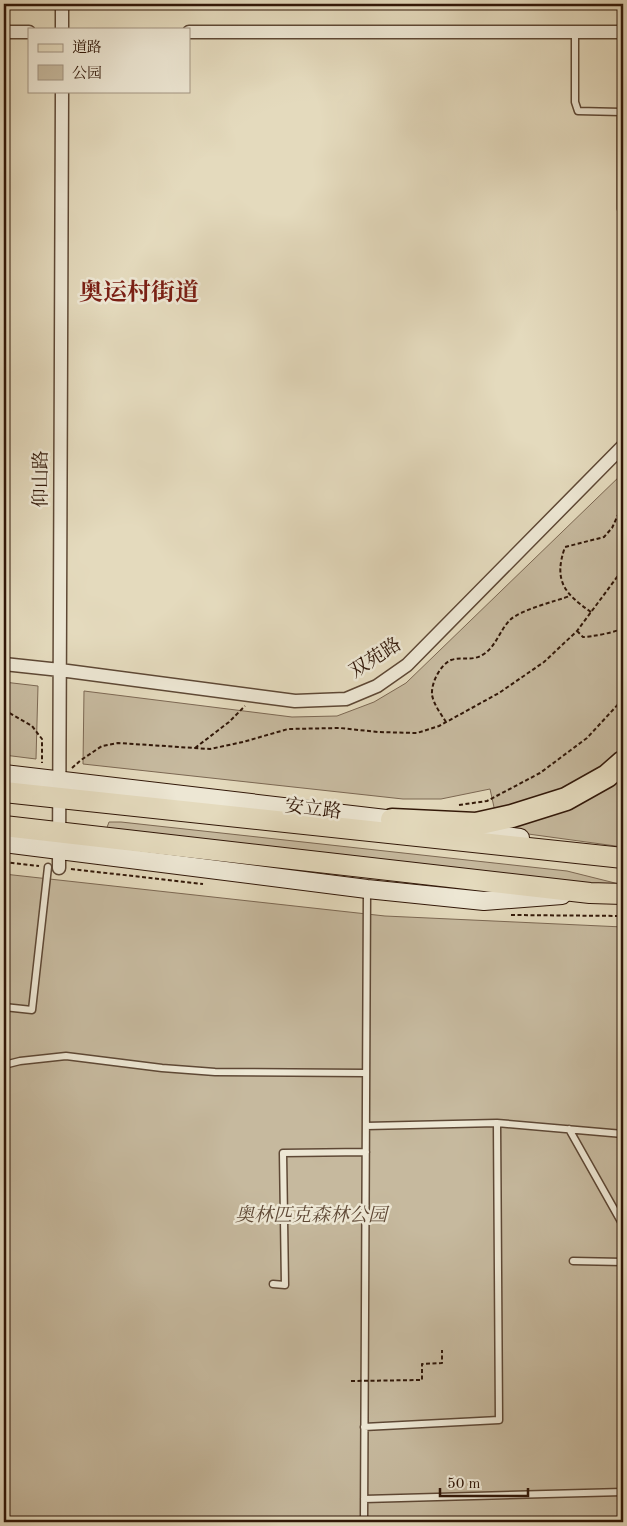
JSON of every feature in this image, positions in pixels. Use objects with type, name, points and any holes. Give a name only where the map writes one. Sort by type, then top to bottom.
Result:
[{"type":"highway","points":[[392,820],[476,824],[512,816],[566,799],[606,776],[623,762]]},
{"type":"main road","name":"安立路","points":[[4,792],[62,779],[622,858]]},
{"type":"main road","points":[[4,826],[59,841],[590,893],[623,894]]},
{"type":"street","points":[[62,4],[62,28]]},
{"type":"street","points":[[4,32],[28,32]]},
{"type":"street","points":[[190,32],[623,32]]},
{"type":"street","name":"仰山路","points":[[54,867],[59,841],[62,779],[60,670],[62,92]]},
{"type":"street","name":"双苑路","points":[[4,664],[295,701],[346,699],[377,686],[407,665],[623,446]]},
{"type":"street","name":"安立路","points":[[4,774],[62,779],[392,820],[552,842],[622,858]]},
{"type":"street","points":[[4,844],[59,841],[367,888],[484,901],[590,893]]},
{"type":"lane","points":[[575,32],[575,102],[578,110],[621,112],[621,209],[623,209]]},
{"type":"lane","points":[[4,1007],[32,1010],[54,867]]},
{"type":"lane","points":[[364,1522],[367,888]]},
{"type":"lane","points":[[4,1065],[20,1061],[66,1056],[162,1068],[215,1072],[366,1073]]},
{"type":"lane","points":[[366,1126],[497,1123],[623,1134]]},
{"type":"lane","points":[[364,1427],[499,1420],[497,1123]]},
{"type":"lane","points":[[569,1129],[623,1225]]},
{"type":"lane","points":[[273,1284],[285,1285],[283,1153],[366,1152]]},
{"type":"lane","points":[[573,1261],[623,1262]]},
{"type":"lane","points":[[364,1499],[623,1492]]},
{"type":"path","points":[[591,612],[566,591],[561,575],[562,556],[565,547],[604,537],[612,528],[623,504]]},
{"type":"path","points":[[62,779],[80,760],[102,746],[118,743],[210,749],[288,729],[340,728],[416,733],[446,723],[499,693],[544,662],[577,631],[623,569]]},
{"type":"path","points":[[446,723],[432,695],[435,680],[442,666],[452,660],[475,659],[481,656],[486,653],[511,619],[527,611],[570,596]]},
{"type":"path","points":[[577,631],[583,637],[593,637],[602,633],[620,631],[623,628]]},
{"type":"path","points":[[195,748],[229,722],[256,696]]},
{"type":"path","points":[[451,806],[487,801],[540,773],[587,738],[623,699]]},
{"type":"path","points":[[4,710],[32,726],[42,738],[42,766],[62,779]]},
{"type":"path","points":[[62,779],[80,771]]},
{"type":"path","points":[[351,1381],[422,1380],[422,1364],[442,1363],[442,1350]]},
{"type":"green space","points":[[623,473],[623,847],[499,830],[490,789],[441,799],[403,799],[83,764],[84,691],[292,717],[337,716],[374,702],[406,683]]},
{"type":"green space","points":[[4,682],[38,686],[36,759],[4,755]]},
{"type":"green space","points":[[109,822],[567,871],[623,885],[623,891],[106,830]]},
{"type":"green space","name":"奥林匹克森林公园","points":[[4,874],[385,916],[623,927],[623,1522],[4,1522]]},
{"type":"district","name":"奥运村街道","points":[[139,294]]}]
